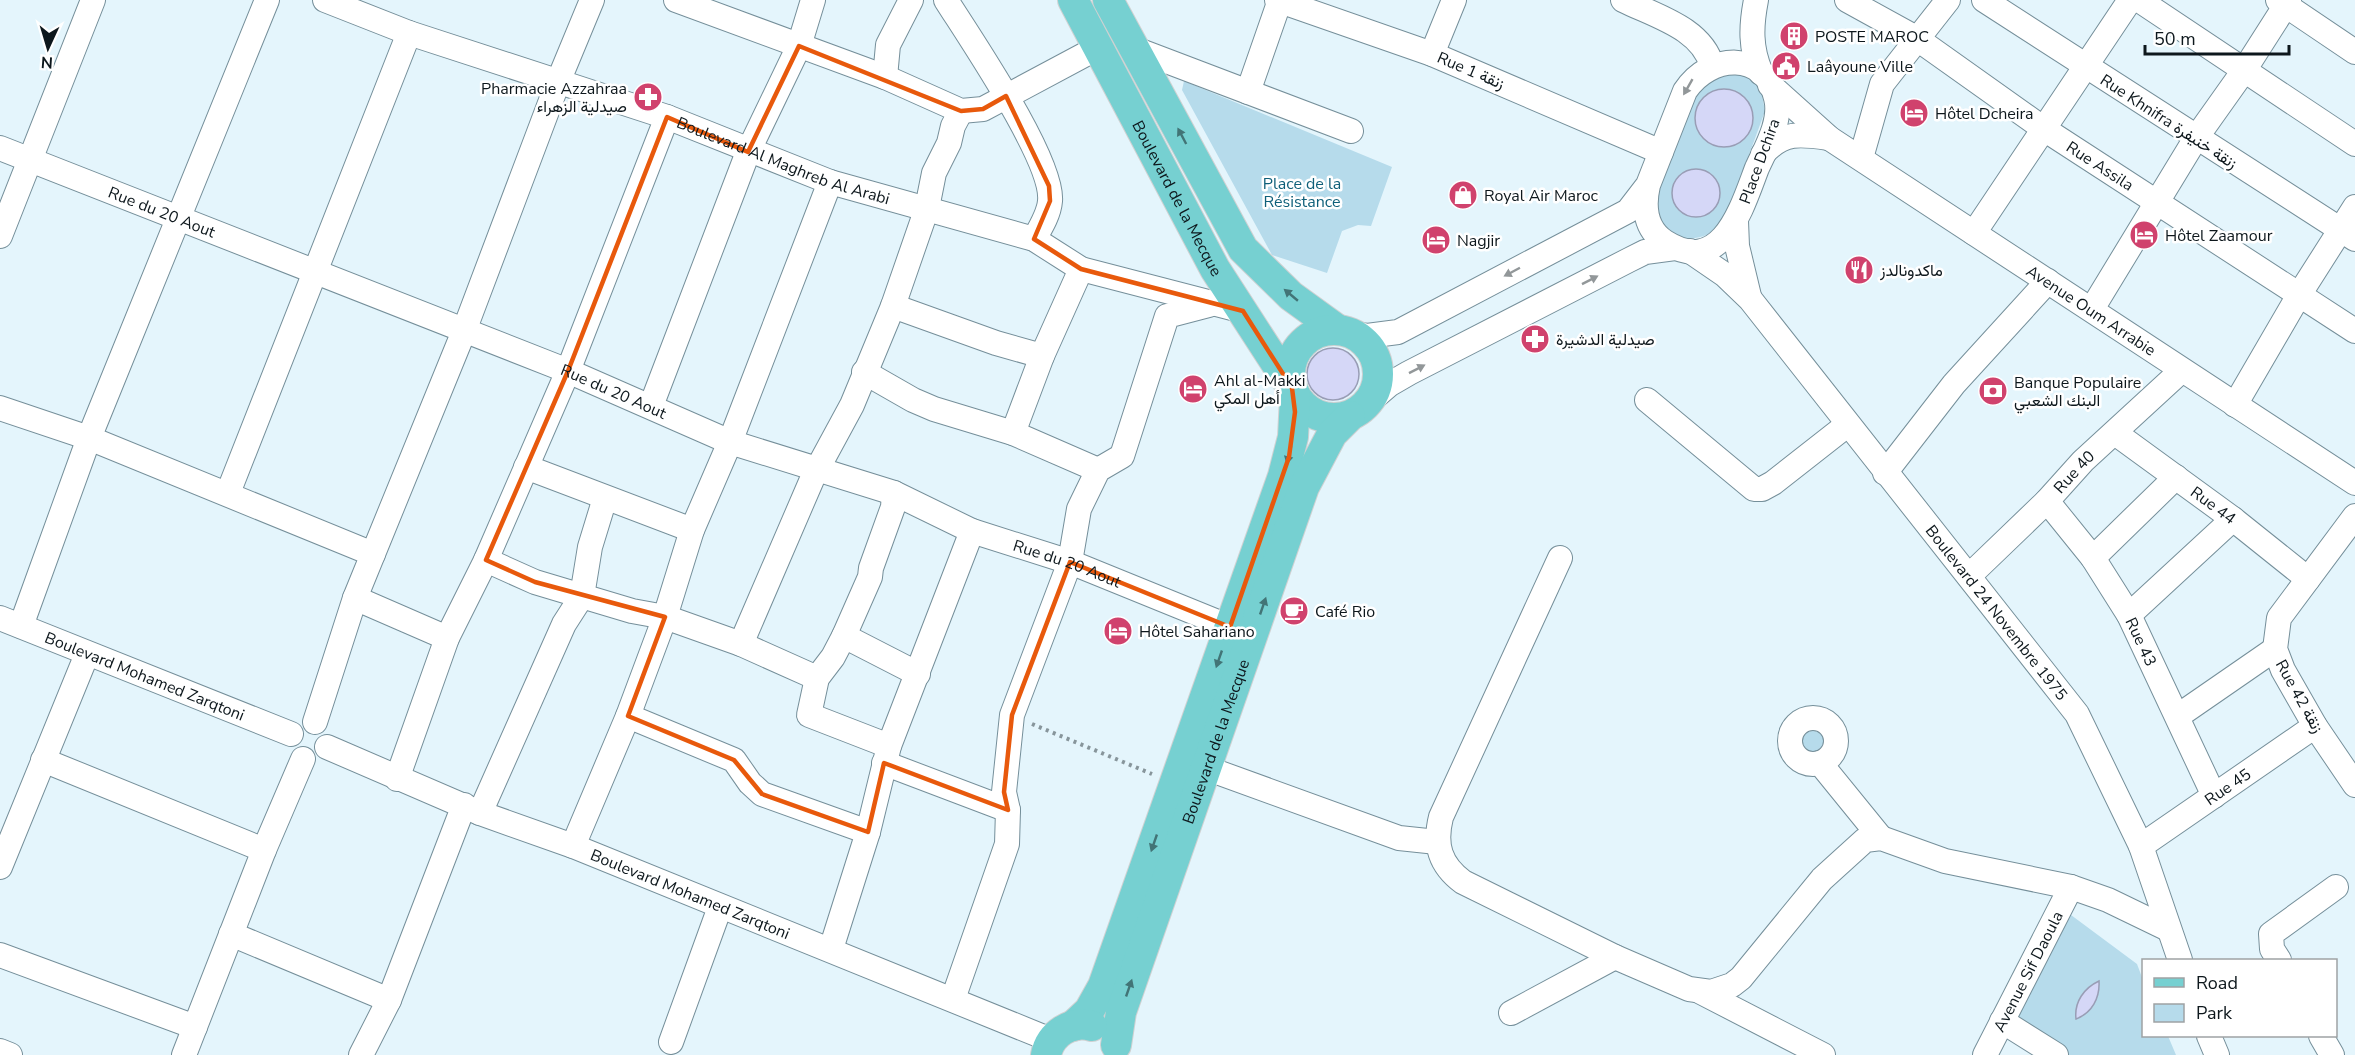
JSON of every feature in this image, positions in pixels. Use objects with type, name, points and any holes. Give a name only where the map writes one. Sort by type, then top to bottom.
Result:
[{"type":"main road","name":"Boulevard de la Mecque","points":[[1073,0],[1215,269],[1229,307],[1294,392]]},
{"type":"main road","name":"Boulevard de la Mecque","points":[[1108,0],[1243,249],[1291,296],[1344,331]]},
{"type":"main road","points":[[1057,1040],[1089,1011],[1103,986],[1289,457],[1294,392],[1289,374],[1292,359],[1299,347],[1317,334],[1344,331],[1369,346],[1377,363],[1378,380],[1359,409],[1337,419],[1313,414],[1294,392]]},
{"type":"main road","name":"Boulevard de la Mecque","points":[[1117,1050],[1121,1012],[1304,487],[1332,434],[1359,409]]},
{"type":"main road","points":[[1057,1040],[1086,1025],[1098,1028],[1108,1035],[1117,1050]]},
{"type":"street","points":[[0,236],[28,159],[93,0]]},
{"type":"street","points":[[10,622],[89,438],[267,0]]},
{"type":"street","points":[[315,722],[355,598],[464,330],[558,82],[592,0]]},
{"type":"street","points":[[676,0],[885,77],[961,111],[983,109],[1099,46]]},
{"type":"street","points":[[651,406],[748,152],[799,46],[813,0]]},
{"type":"street","points":[[885,77],[888,45],[911,0]]},
{"type":"street","points":[[946,0],[1006,96],[1044,170],[1049,186],[1050,201],[1045,220],[1034,239]]},
{"type":"street","points":[[1248,92],[1279,0]]},
{"type":"street","name":"Rue 1 زنقة","points":[[1279,0],[1432,54],[1661,152]]},
{"type":"street","points":[[1432,54],[1454,0]]},
{"type":"street","points":[[1623,0],[1695,36],[1719,64],[1748,66],[1765,79]]},
{"type":"street","name":"Rue Assila","points":[[1847,0],[1916,38],[2044,129],[2355,332]]},
{"type":"street","points":[[1861,158],[1882,84],[1948,0]]},
{"type":"street","name":"Rue Khnifra زنقة خنيفرة","points":[[1984,0],[2348,235]]},
{"type":"street","points":[[1974,233],[2130,0]]},
{"type":"street","points":[[2139,0],[2355,144]]},
{"type":"street","name":"Boulevard Al Maghreb Al Arabi","points":[[332,1],[373,9],[409,33],[667,117],[748,152],[830,182],[1034,239],[1081,269],[1229,307]]},
{"type":"street","points":[[2092,309],[2196,138],[2245,69],[2284,2],[2355,52]]},
{"type":"street","points":[[1682,249],[1657,235],[1645,215],[1644,200],[1648,185],[1685,91],[1693,79],[1719,64],[1740,47],[1754,12]]},
{"type":"street","name":"Place Dchira","points":[[1359,409],[1390,384],[1409,373],[1629,260],[1652,250],[1704,249],[1718,243],[1728,234],[1736,221],[1763,155],[1777,113],[1776,98],[1753,51],[1754,12]]},
{"type":"street","points":[[228,493],[409,33]]},
{"type":"street","points":[[1135,49],[1351,131]]},
{"type":"street","name":"Avenue Oum Arrabie","points":[[1765,79],[1829,138],[2355,483]]},
{"type":"street","points":[[741,644],[819,469],[852,405],[893,306],[927,208],[934,172],[961,111]]},
{"type":"street","points":[[397,779],[447,638],[486,560],[568,371],[667,117]]},
{"type":"street","name":"Avenue Oum Arrabie","points":[[1763,155],[1782,137],[1793,134],[1829,138]]},
{"type":"street","name":"Rue du 20 Aout","points":[[0,148],[568,371],[730,441],[894,493],[972,531],[1070,562],[1230,627]]},
{"type":"street","points":[[573,846],[628,716],[665,617],[692,530],[730,441],[830,182]]},
{"type":"street","points":[[1344,331],[1367,336],[1398,332],[1613,220],[1628,211],[1648,185]]},
{"type":"street","points":[[2235,405],[2299,296],[2348,235],[2355,207]]},
{"type":"street","name":"Boulevard 24 Novembre 1975","points":[[1736,221],[1737,246],[1750,299]]},
{"type":"street","name":"Boulevard 24 Novembre 1975","points":[[1682,249],[1725,275],[1750,299],[2077,714],[2141,846],[2180,959]]},
{"type":"street","points":[[1013,433],[1042,356],[1081,269]]},
{"type":"street","points":[[1885,473],[1954,384],[2048,281]]},
{"type":"street","points":[[893,306],[996,343],[1042,356]]},
{"type":"street","points":[[953,999],[1007,844],[1008,810],[1004,792],[1012,715],[1070,562],[1079,509],[1098,470],[1122,456],[1167,316],[1229,307]]},
{"type":"street","name":"Rue 40","points":[[1969,576],[2047,501],[2083,461],[2181,371]]},
{"type":"street","points":[[864,372],[934,409],[1013,433],[1098,470]]},
{"type":"street","points":[[1647,400],[1754,489],[1762,489],[1773,483],[1847,425]]},
{"type":"street","points":[[0,408],[89,438],[373,554]]},
{"type":"street","name":"Rue 44","points":[[2115,433],[2233,519],[2308,579]]},
{"type":"street","points":[[526,467],[692,530]]},
{"type":"street","points":[[2093,558],[2176,477]]},
{"type":"street","points":[[894,493],[893,507],[871,568],[870,577],[833,657],[817,678],[809,715],[887,755],[1008,810]]},
{"type":"street","points":[[361,1055],[389,1000],[472,809],[564,624],[582,596],[590,547],[605,498]]},
{"type":"street","name":"Rue 43","points":[[2047,501],[2093,558],[2129,615],[2214,796]]},
{"type":"street","name":"Rue 42 زنقة","points":[[2355,516],[2279,618],[2275,649],[2283,670],[2315,726],[2355,785]]},
{"type":"street","points":[[2129,615],[2233,519]]},
{"type":"street","points":[[831,949],[868,832],[887,755],[972,531]]},
{"type":"street","points":[[1560,558],[1450,794],[1439,823],[1437,842],[1445,865],[1463,882],[1615,957],[1689,990],[1701,992],[1722,989],[1741,978],[1822,879],[1865,840],[1881,838],[1908,845],[1945,861],[2071,887],[2108,900],[2168,929]]},
{"type":"street","points":[[486,560],[535,582],[632,611],[665,617],[741,644],[817,678]]},
{"type":"street","points":[[355,598],[447,638]]},
{"type":"street","name":"Boulevard Mohamed Zarqtoni","points":[[10,622],[291,734]]},
{"type":"street","points":[[844,636],[918,674]]},
{"type":"street","points":[[2178,716],[2275,649]]},
{"type":"street","points":[[3,851],[87,654]]},
{"type":"street","points":[[628,716],[734,760],[750,783],[762,794],[868,832]]},
{"type":"street","points":[[315,722],[327,732],[327,747],[318,758],[303,759],[291,749],[291,734],[300,723],[315,722]]},
{"type":"street","name":"Rue 45","points":[[2141,846],[2315,726]]},
{"type":"street","name":"Boulevard Mohamed Zarqtoni","points":[[327,747],[397,779],[573,846],[720,907],[1057,1040]]},
{"type":"street","points":[[184,1055],[264,850],[303,759]]},
{"type":"street","points":[[43,760],[264,850]]},
{"type":"street","points":[[1821,763],[1881,838]]},
{"type":"street","points":[[1206,768],[1399,837],[1437,842]]},
{"type":"street","name":"Avenue Sif Daoula","points":[[1985,1055],[2071,887]]},
{"type":"street","points":[[2278,959],[2272,949],[2271,934],[2336,887]]},
{"type":"street","points":[[672,1042],[720,907]]},
{"type":"street","points":[[231,934],[389,1000]]},
{"type":"street","points":[[0,955],[195,1027]]},
{"type":"street","points":[[1511,1012],[1615,957]]},
{"type":"street","points":[[1701,992],[1823,1055]]},
{"type":"street","points":[[2002,1021],[2056,1055]]},
{"type":"street","points":[[2211,1037],[2217,1055]]},
{"type":"street","points":[[2322,1037],[2332,1055]]},
{"type":"street","points":[[0,1051],[10,1055]]},
{"type":"path","points":[[1012,715],[1175,783]]},
{"type":"highlighted area","points":[[799,46],[961,111],[983,109],[1006,96],[1049,186],[1050,201],[1034,239],[1081,269],[1243,311],[1292,388],[1295,412],[1289,457],[1230,627],[1070,562],[1012,715],[1004,792],[1008,810],[884,763],[868,832],[762,794],[734,760],[628,716],[665,617],[535,582],[486,560],[568,371],[667,117],[748,152]]},
{"type":"green space","points":[[1721,72],[1744,75],[1753,81],[1761,90],[1765,111],[1726,218],[1706,235],[1682,238],[1663,226],[1658,214],[1659,189],[1695,95],[1701,85]]},
{"type":"green space","name":"Place de la Résistance","points":[[1184,81],[1392,167],[1371,226],[1358,225],[1342,231],[1327,273],[1272,255],[1182,90]]},
{"type":"green space","points":[[1813,731],[1821,734],[1824,742],[1821,750],[1813,753],[1805,750],[1802,742],[1805,734]]},
{"type":"green space","points":[[2071,915],[2137,964],[2142,977],[2142,1037],[2168,1037],[2176,1055],[2069,1055],[2015,1022]]},
{"type":"shaded area","points":[[1724,89],[1740,94],[1748,102],[1753,118],[1748,134],[1740,142],[1724,147],[1708,142],[1700,134],[1695,118],[1700,102],[1708,94]]},
{"type":"shaded area","points":[[1696,169],[1713,176],[1720,193],[1713,210],[1696,217],[1679,210],[1672,193],[1679,176]]},
{"type":"shaded area","points":[[1333,348],[1343,350],[1351,356],[1357,364],[1359,374],[1357,384],[1351,392],[1343,398],[1333,400],[1323,398],[1315,392],[1309,384],[1307,374],[1309,364],[1315,356],[1323,350]]},
{"type":"shaded area","points":[[2099,981],[2098,993],[2091,1009],[2076,1019],[2078,1001],[2081,996]]},
{"type":"place","name":"POSTE MAROC","points":[[1794,36]]},
{"type":"place","name":"Laâyoune Ville","points":[[1786,66]]},
{"type":"place","name":"Pharmacie Azzahraa صيدلية الزهراء","points":[[648,97]]},
{"type":"place","name":"Hôtel Dcheira","points":[[1914,113]]},
{"type":"place","name":"Royal Air Maroc","points":[[1463,195]]},
{"type":"place","name":"Hôtel Zaamour","points":[[2144,235]]},
{"type":"place","name":"Nagjir","points":[[1436,240]]},
{"type":"place","name":"ماكدونالدز","points":[[1859,270]]},
{"type":"place","name":"صيدلية الدشيرة","points":[[1535,339]]},
{"type":"place","name":"Ahl al-Makki أهل المكي","points":[[1193,389]]},
{"type":"place","name":"Banque Populaire البنك الشعبي","points":[[1993,391]]},
{"type":"place","name":"Café Rio","points":[[1294,611]]},
{"type":"place","name":"Hôtel Sahariano","points":[[1118,631]]}]
